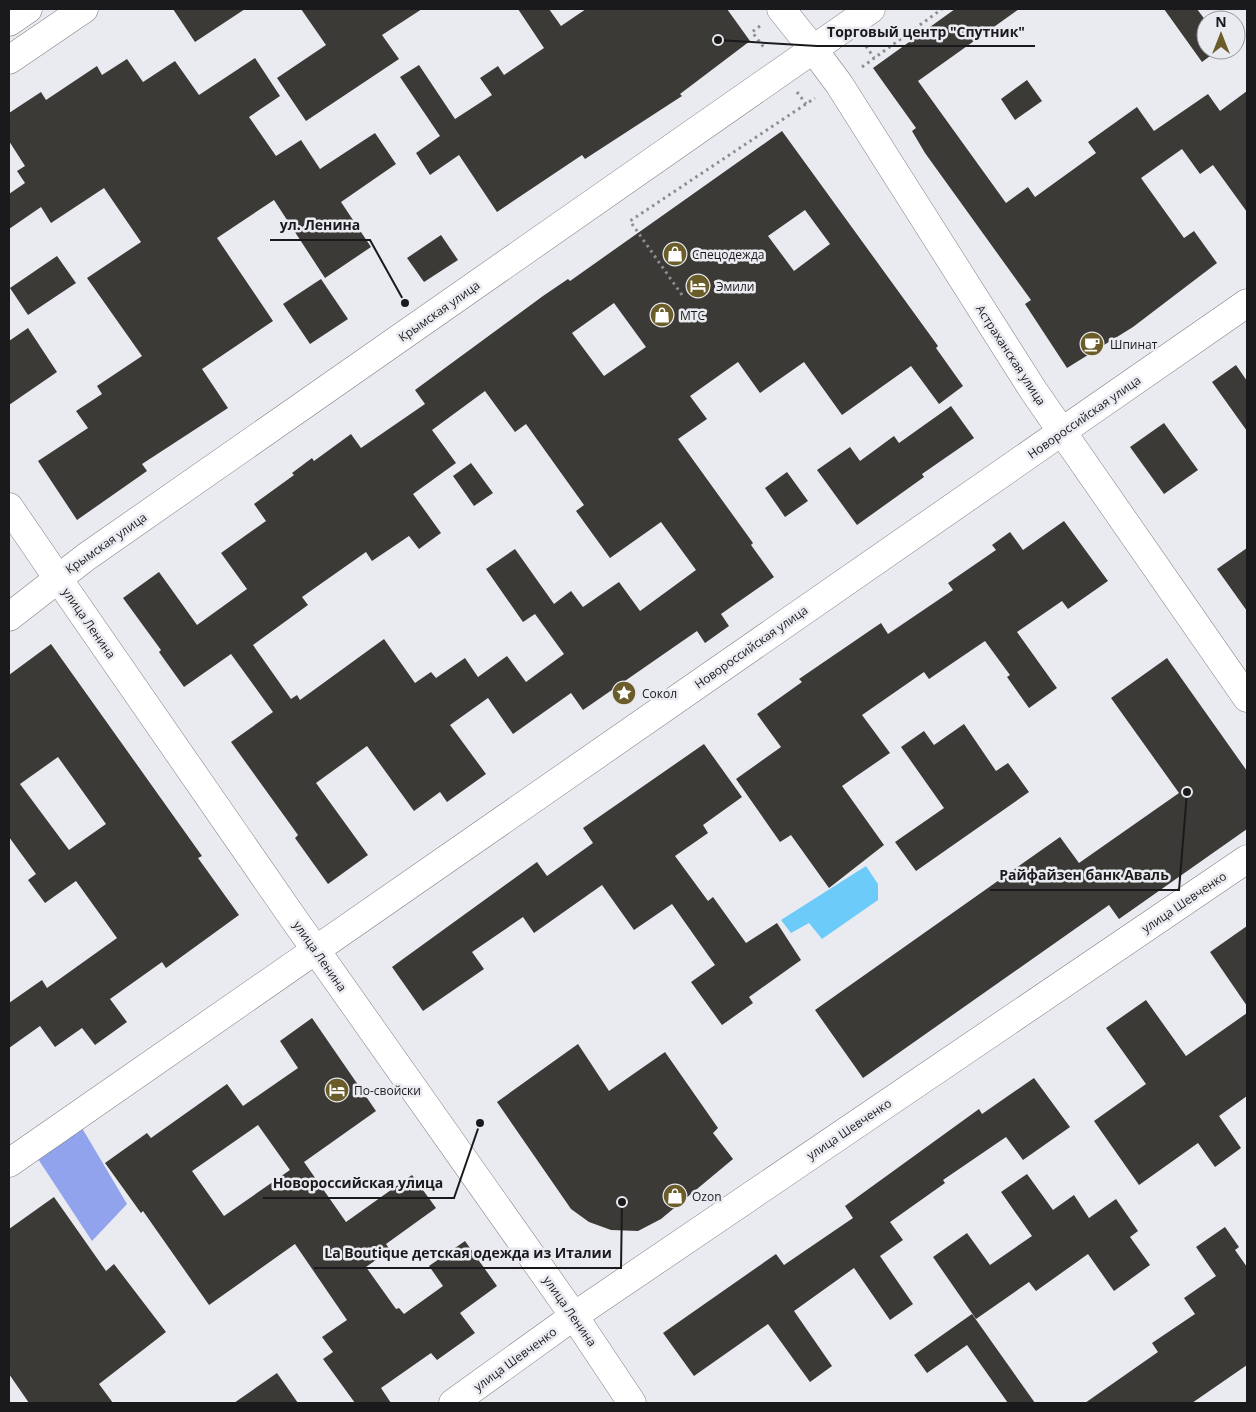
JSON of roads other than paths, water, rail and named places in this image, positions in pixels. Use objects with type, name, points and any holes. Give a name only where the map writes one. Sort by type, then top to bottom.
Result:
[{"type":"street","points":[[9,22],[28,9]]},
{"type":"street","points":[[9,60],[84,9]]},
{"type":"street","name":"Астраханская улица","points":[[781,9],[839,84],[1033,390],[1247,698]]},
{"type":"street","name":"Крымская улица","points":[[9,617],[57,577],[871,9]]},
{"type":"street","name":"Новороссийская улица","points":[[9,1163],[1247,303]]},
{"type":"street","name":"улица Ленина","points":[[9,507],[315,949],[574,1316],[632,1403]]},
{"type":"street","name":"улица Шевченко","points":[[453,1403],[574,1316],[1247,859]]},
{"type":"place","name":"Торговый центр \"Спутник\"","points":[[718,40]]},
{"type":"place","name":"Спецодежда","points":[[675,254]]},
{"type":"place","name":"Эмили","points":[[698,286]]},
{"type":"place","name":"ул. Ленина","points":[[405,303]]},
{"type":"place","name":"МТС","points":[[662,315]]},
{"type":"place","name":"Шпинат","points":[[1092,344]]},
{"type":"place","name":"Сокол","points":[[624,693]]},
{"type":"place","name":"Райфайзен банк Аваль","points":[[1187,792]]},
{"type":"place","name":"По-свойски","points":[[337,1090]]},
{"type":"place","name":"Новороссийская улица","points":[[480,1123]]},
{"type":"place","name":"Ozon","points":[[675,1196]]},
{"type":"place","name":"La Boutique детская одежда из Италии","points":[[622,1202]]}]
